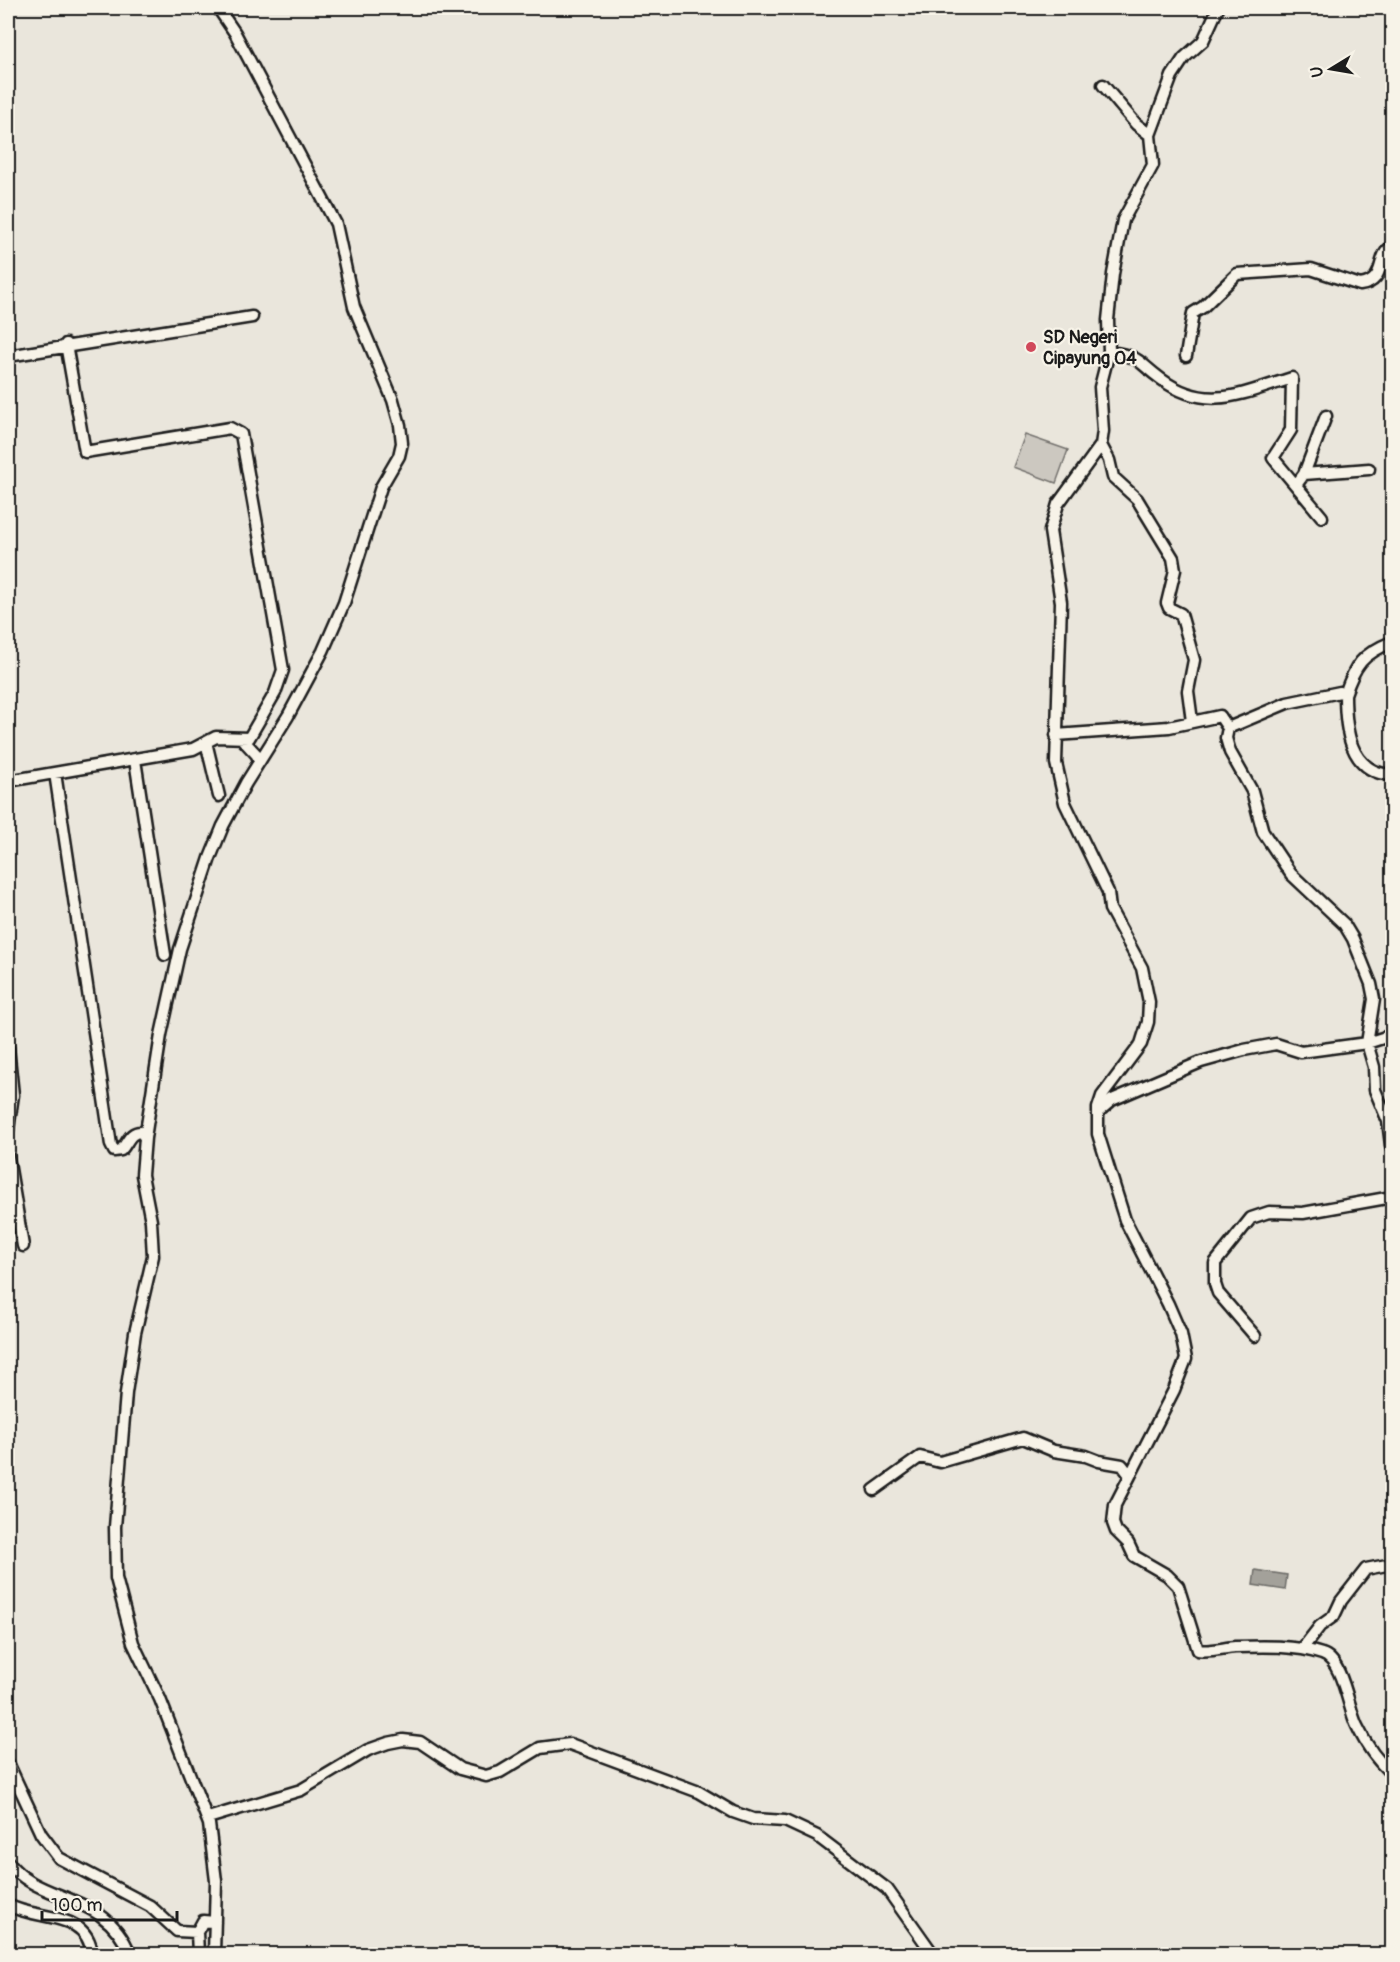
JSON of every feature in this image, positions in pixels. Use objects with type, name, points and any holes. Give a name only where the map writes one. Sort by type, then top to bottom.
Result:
[{"type":"street","points":[[214,1954],[215,1863],[208,1818],[190,1782],[160,1699],[133,1643],[116,1578],[115,1527],[125,1405],[132,1349],[153,1256],[151,1221],[142,1175],[145,1138],[161,1035],[183,940],[223,826],[258,762],[288,716],[323,651],[344,603],[381,487],[399,456],[402,433],[393,400],[357,317],[336,224],[240,42],[218,8]]},
{"type":"street","points":[[1218,8],[1203,41],[1184,58],[1172,76],[1150,135],[1153,165],[1130,205],[1122,225],[1110,302],[1109,352],[1100,387],[1103,431],[1101,445],[1058,504],[1050,526],[1061,602],[1056,763],[1065,803],[1108,892],[1110,909],[1142,968],[1148,992],[1149,1016],[1145,1036],[1135,1055],[1105,1091],[1098,1112],[1098,1134],[1103,1157],[1125,1221],[1168,1304],[1185,1349],[1186,1363],[1129,1474],[1115,1505],[1113,1523],[1116,1531],[1128,1543],[1134,1556],[1167,1575],[1178,1586],[1188,1609],[1196,1648],[1201,1651],[1234,1647],[1302,1649],[1324,1654],[1331,1659],[1338,1671],[1362,1735],[1375,1757],[1392,1774]]},
{"type":"street","points":[[1102,85],[1136,124],[1150,135]]},
{"type":"street","points":[[1186,356],[1193,313],[1203,307],[1237,274],[1311,269],[1360,285],[1368,284],[1376,279],[1386,252],[1392,247]]},
{"type":"street","points":[[8,356],[66,344],[252,317]]},
{"type":"street","points":[[8,781],[193,749],[222,737],[243,740],[253,735],[280,684],[283,670],[241,434],[230,428],[85,452],[66,344]]},
{"type":"street","points":[[1109,352],[1135,357],[1179,391],[1204,399],[1222,398],[1292,378],[1291,430],[1273,458],[1322,517]]},
{"type":"street","points":[[1296,485],[1304,474],[1326,416]]},
{"type":"street","points":[[1101,445],[1109,460],[1113,477],[1137,499],[1173,558],[1175,570],[1167,603],[1169,608],[1181,614],[1194,660],[1188,692],[1192,721]]},
{"type":"street","points":[[1304,474],[1369,468]]},
{"type":"street","points":[[1392,642],[1380,647],[1359,662],[1351,675],[1345,694],[1346,729],[1355,753],[1368,767],[1392,775]]},
{"type":"street","points":[[1228,728],[1293,701],[1337,692],[1345,694]]},
{"type":"street","points":[[1056,735],[1169,728],[1220,716],[1228,728],[1226,738],[1230,752],[1252,790],[1263,832],[1291,874],[1334,912],[1353,939],[1373,995],[1367,1043],[1374,1067],[1374,1085],[1388,1121],[1391,1145]]},
{"type":"street","points":[[243,740],[256,754],[258,762]]},
{"type":"street","points":[[206,742],[219,796]]},
{"type":"street","points":[[135,760],[165,955]]},
{"type":"street","points":[[55,773],[111,1145],[114,1151],[121,1150],[130,1136],[137,1132],[141,1132],[145,1138]]},
{"type":"street","points":[[1098,1112],[1112,1100],[1201,1062],[1244,1050],[1276,1044],[1301,1052],[1367,1043],[1392,1035]]},
{"type":"street","points":[[8,1047],[13,1095],[8,1130]]},
{"type":"street","points":[[8,1157],[23,1246]]},
{"type":"street","points":[[1255,1336],[1218,1293],[1215,1284],[1215,1263],[1251,1218],[1269,1212],[1303,1213],[1392,1197]]},
{"type":"street","points":[[874,1490],[920,1457],[940,1462],[1023,1438],[1053,1451],[1086,1456],[1122,1466],[1129,1474]]},
{"type":"street","points":[[1302,1649],[1317,1629],[1334,1616],[1341,1601],[1366,1569],[1392,1564]]},
{"type":"street","points":[[208,1818],[301,1790],[368,1750],[403,1740],[420,1742],[460,1769],[477,1775],[500,1773],[549,1744],[570,1744],[699,1792],[733,1812],[753,1819],[785,1821],[817,1836],[887,1888],[933,1954]]},
{"type":"street","points":[[8,1763],[41,1834],[59,1858],[150,1906],[177,1931],[197,1932]]},
{"type":"street","points":[[8,1862],[15,1872],[33,1884],[74,1899],[108,1920],[130,1954]]},
{"type":"street","points":[[8,1905],[62,1918],[81,1929],[92,1954]]},
{"type":"street","points":[[198,1954],[197,1932],[203,1921],[215,1922]]},
{"type":"shaded area","points":[[1025,435],[1068,450],[1056,483],[1013,467]]},
{"type":"shaded area","points":[[1255,1570],[1287,1575],[1285,1590],[1253,1585]]},
{"type":"place","name":"SD Negeri Cipayung 04","points":[[1031,347]]}]
